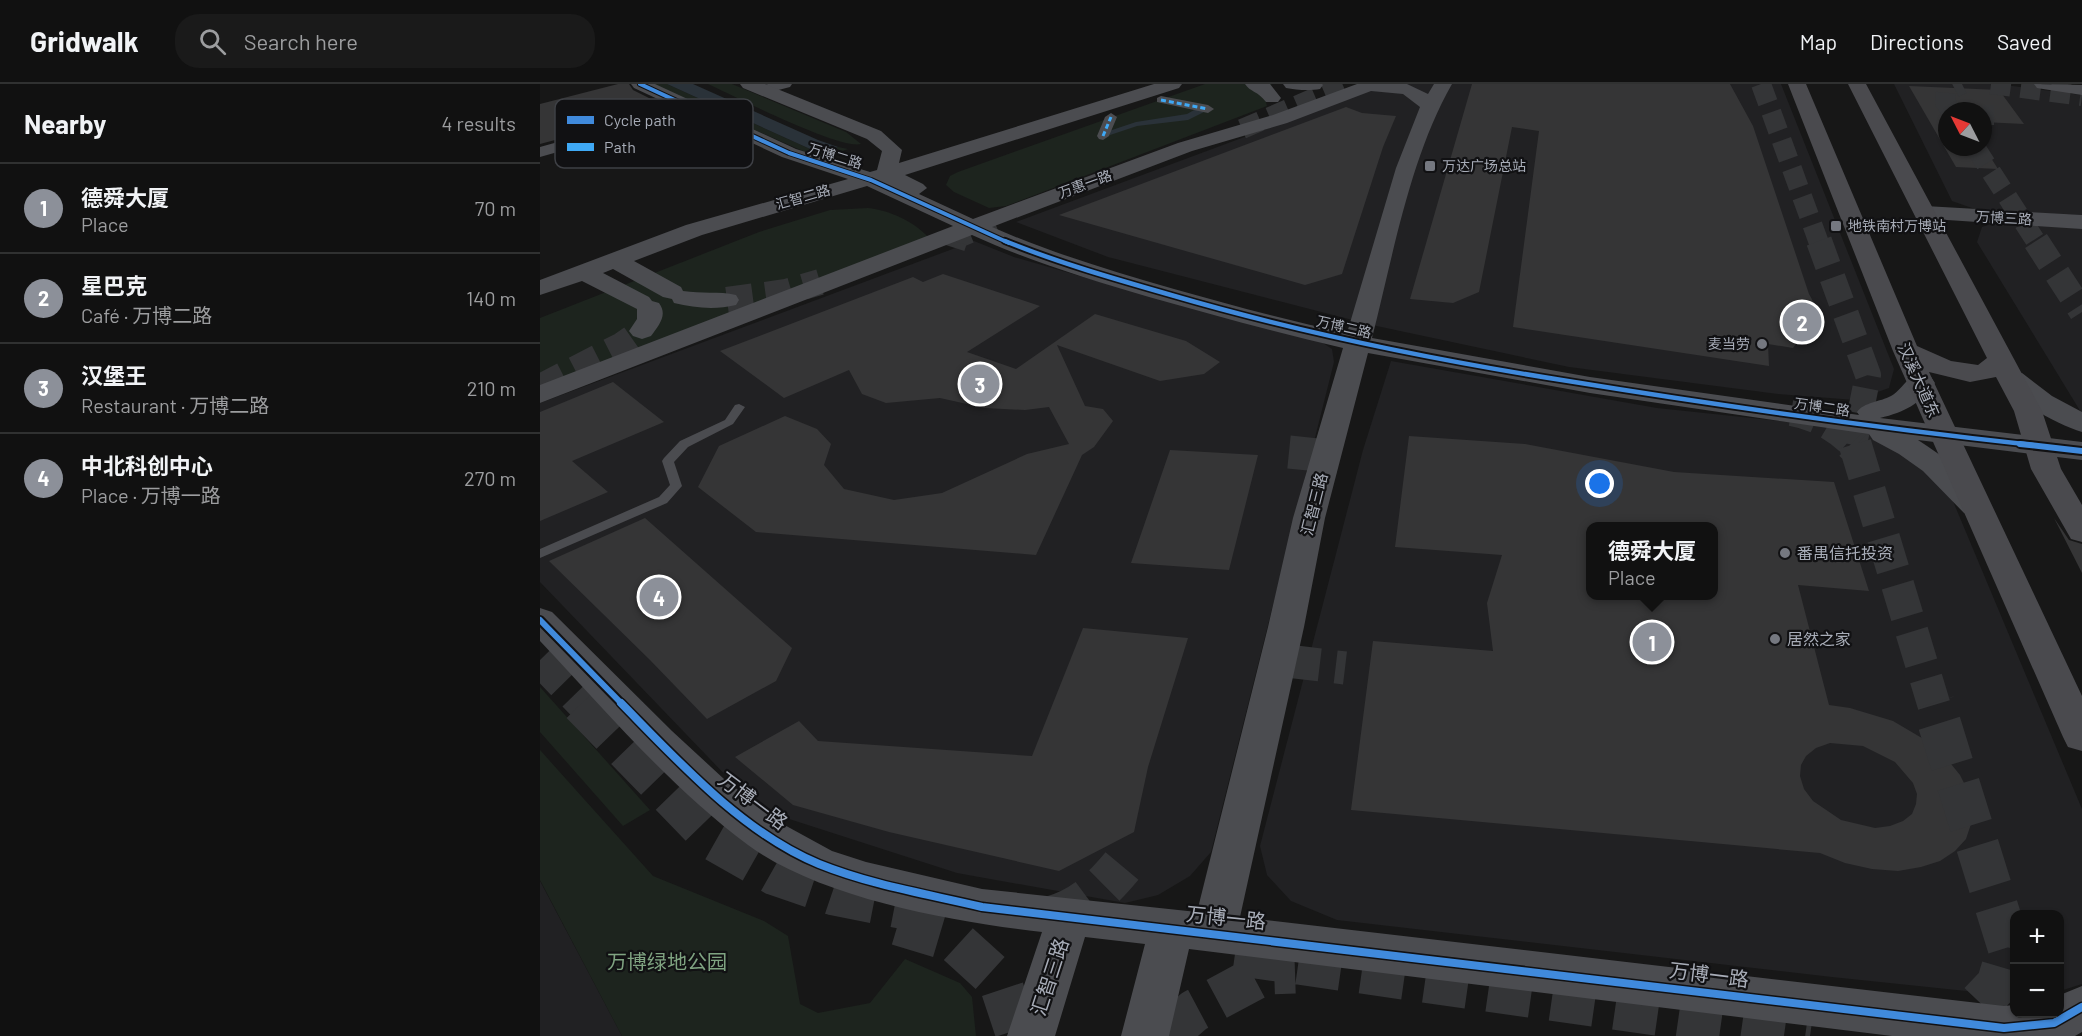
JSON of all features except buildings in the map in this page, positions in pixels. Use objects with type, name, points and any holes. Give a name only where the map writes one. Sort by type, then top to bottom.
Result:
[{"type":"main road","name":"汉溪大道东","points":[[1797,84],[1906,351],[2082,737]]},
{"type":"main road","points":[[1857,84],[2028,411],[2046,469],[2081,524]]},
{"type":"main road","points":[[1906,351],[1933,366],[1964,373],[1992,368],[1998,364],[2006,369]]},
{"type":"street","name":"万博二路","points":[[640,84],[672,99]]},
{"type":"street","points":[[756,87],[785,84]]},
{"type":"street","points":[[1254,84],[1266,89],[1272,98]]},
{"type":"street","points":[[1292,84],[1314,85]]},
{"type":"street","name":"万惠一路","points":[[540,395],[978,224],[1185,147],[1202,134],[1334,84]]},
{"type":"street","name":"汇智三路","points":[[1145,1036],[1192,930],[1286,627],[1309,518],[1406,168],[1430,106],[1443,84]]},
{"type":"street","points":[[2043,84],[2082,90]]},
{"type":"street","points":[[1185,147],[1366,85],[1397,87],[1412,91],[1422,95],[1430,106]]},
{"type":"street","name":"万博二路","points":[[756,87],[859,128],[883,141],[892,150],[877,176]]},
{"type":"street","points":[[1167,92],[1208,109]]},
{"type":"street","name":"汇智二路","points":[[540,288],[694,230],[1167,92]]},
{"type":"street","points":[[1103,136],[1111,117]]},
{"type":"street","name":"万博二路","points":[[753,136],[810,162],[877,176],[978,224],[1042,244],[1360,336],[1522,374],[1686,401],[2037,437],[2082,433]]},
{"type":"street","points":[[540,152],[555,148]]},
{"type":"street","name":"万博三路","points":[[1925,213],[2082,222]]},
{"type":"street","points":[[613,259],[677,295],[699,301],[727,300]]},
{"type":"street","points":[[582,271],[644,314]]},
{"type":"street","points":[[2006,369],[2043,402],[2082,423]]},
{"type":"street","points":[[1867,418],[1910,398],[1921,383]]},
{"type":"street","points":[[1867,418],[1929,459],[1976,506]]},
{"type":"street","name":"万博二路","points":[[2037,437],[2082,451]]},
{"type":"street","name":"万博一路","points":[[540,620],[658,741],[710,790],[764,834],[817,863],[865,880],[982,907],[1192,930],[2011,1032],[2054,1023],[2082,1007]]},
{"type":"street","name":"汇智三路","points":[[1031,1036],[1069,918]]},
{"type":"lane","points":[[540,554],[663,500],[676,486],[669,461],[684,444],[729,422],[739,407]]},
{"type":"shaded area","points":[[667,84],[693,84],[726,99],[700,99]]},
{"type":"shaded area","points":[[1387,84],[1781,84],[1894,369],[1889,388],[1855,400],[1778,394],[1569,367],[1372,325],[1108,257],[1016,222]]},
{"type":"shaded area","points":[[1894,84],[1997,84],[2082,95],[2082,215],[1975,209],[1952,201]]},
{"type":"shaded area","points":[[1196,109],[1206,111],[1188,120],[1137,126],[1110,135],[1109,131],[1136,122],[1187,114]]},
{"type":"shaded area","points":[[753,111],[838,147],[819,153],[753,123]]},
{"type":"shaded area","points":[[1998,222],[2082,227],[2082,414],[1977,242],[1982,227]]},
{"type":"shaded area","points":[[974,241],[1014,257],[1128,290],[1320,341],[1332,349],[1334,362],[1211,852],[1190,876],[1158,895],[1125,903],[957,873],[758,809],[540,582],[540,403]]},
{"type":"shaded area","points":[[1391,361],[1657,408],[1846,428],[1869,433],[1894,444],[1950,494],[2082,809],[2082,984],[2064,990],[2064,910],[2010,910],[2010,996],[1337,920],[1291,901],[1267,875],[1260,846],[1363,450]]},
{"type":"shaded area","points":[[540,881],[622,1036],[540,1036]]},
{"type":"green space","points":[[651,84],[667,84],[700,99],[685,99]]},
{"type":"green space","points":[[708,84],[732,84],[846,132],[861,144],[849,144],[810,131],[753,106],[753,99],[739,99]]},
{"type":"green space","points":[[1205,84],[1272,84],[1263,92],[1267,106],[1006,206],[989,208],[954,192],[946,185],[950,176],[958,172]]},
{"type":"green space","points":[[753,123],[819,153],[838,147],[848,149],[823,158],[753,129]]},
{"type":"green space","points":[[868,208],[901,218],[917,227],[929,238],[540,387],[540,318],[759,232],[830,210]]},
{"type":"green space","points":[[540,687],[650,810],[623,826],[540,732]]},
{"type":"green space","name":"万博绿地公园","points":[[540,750],[653,876],[764,921],[788,936],[800,1004],[818,1013],[870,1003],[905,959],[960,983],[972,997],[976,1036],[622,1036],[540,880]]},
{"type":"tunnel","points":[[1242,129],[1347,84]]},
{"type":"tunnel","points":[[1761,84],[1819,243]]},
{"type":"tunnel","points":[[1945,102],[1946,92],[1962,84]]},
{"type":"tunnel","points":[[1991,84],[2082,96]]},
{"type":"tunnel","points":[[1981,156],[2037,243]]},
{"type":"tunnel","points":[[954,242],[956,239],[995,223]]},
{"type":"tunnel","points":[[1819,241],[1868,375],[1854,445]]},
{"type":"tunnel","points":[[2036,241],[2082,312]]},
{"type":"tunnel","points":[[952,247],[954,242]]},
{"type":"tunnel","points":[[727,300],[786,292],[820,282]]},
{"type":"tunnel","points":[[540,387],[622,345],[642,331]]},
{"type":"tunnel","points":[[1791,413],[1808,417],[1824,425],[1852,445]]},
{"type":"tunnel","points":[[1855,444],[1934,705]]},
{"type":"tunnel","points":[[1289,452],[1338,457]]},
{"type":"tunnel","points":[[540,660],[584,705]]},
{"type":"tunnel","points":[[1287,661],[1345,668]]},
{"type":"tunnel","points":[[582,703],[715,840],[775,874],[834,894],[937,914]]},
{"type":"tunnel","points":[[1927,1036],[1962,1022],[1998,984],[2009,947],[1933,703]]},
{"type":"tunnel","points":[[1050,918],[1072,910],[1090,898],[1122,866]]},
{"type":"tunnel","points":[[898,924],[955,941],[1000,982],[1018,1036]]},
{"type":"tunnel","points":[[1235,954],[1810,1036]]},
{"type":"tunnel","points":[[1165,1036],[1194,1011],[1265,973],[1295,972]]},
{"type":"marked path","points":[[1161,100],[1208,109]]},
{"type":"marked path","points":[[1103,136],[1111,117]]},
{"type":"cycle path","points":[[640,84],[672,99]]},
{"type":"cycle path","points":[[753,136],[789,153],[871,180],[985,233],[1066,264],[1245,316],[1343,340],[1491,369],[1713,404],[2082,451]]},
{"type":"cycle path","points":[[540,620],[658,741],[710,790],[764,834],[817,863],[865,880],[982,907],[2004,1028],[2054,1023],[2082,1007]]},
{"type":"place","name":"万达广场总站","points":[[1430,166]]},
{"type":"place","name":"地铁南村万博站","points":[[1836,226]]},
{"type":"place","name":"星巴克","points":[[1802,322]]},
{"type":"place","name":"麦当劳","points":[[1762,344]]},
{"type":"place","name":"汉堡王","points":[[980,384]]},
{"type":"place","name":"番禺信托投资","points":[[1785,553]]},
{"type":"place","name":"中北科创中心","points":[[659,597]]},
{"type":"place","name":"居然之家","points":[[1775,639]]},
{"type":"place","name":"德舜大厦","points":[[1652,642]]}]
